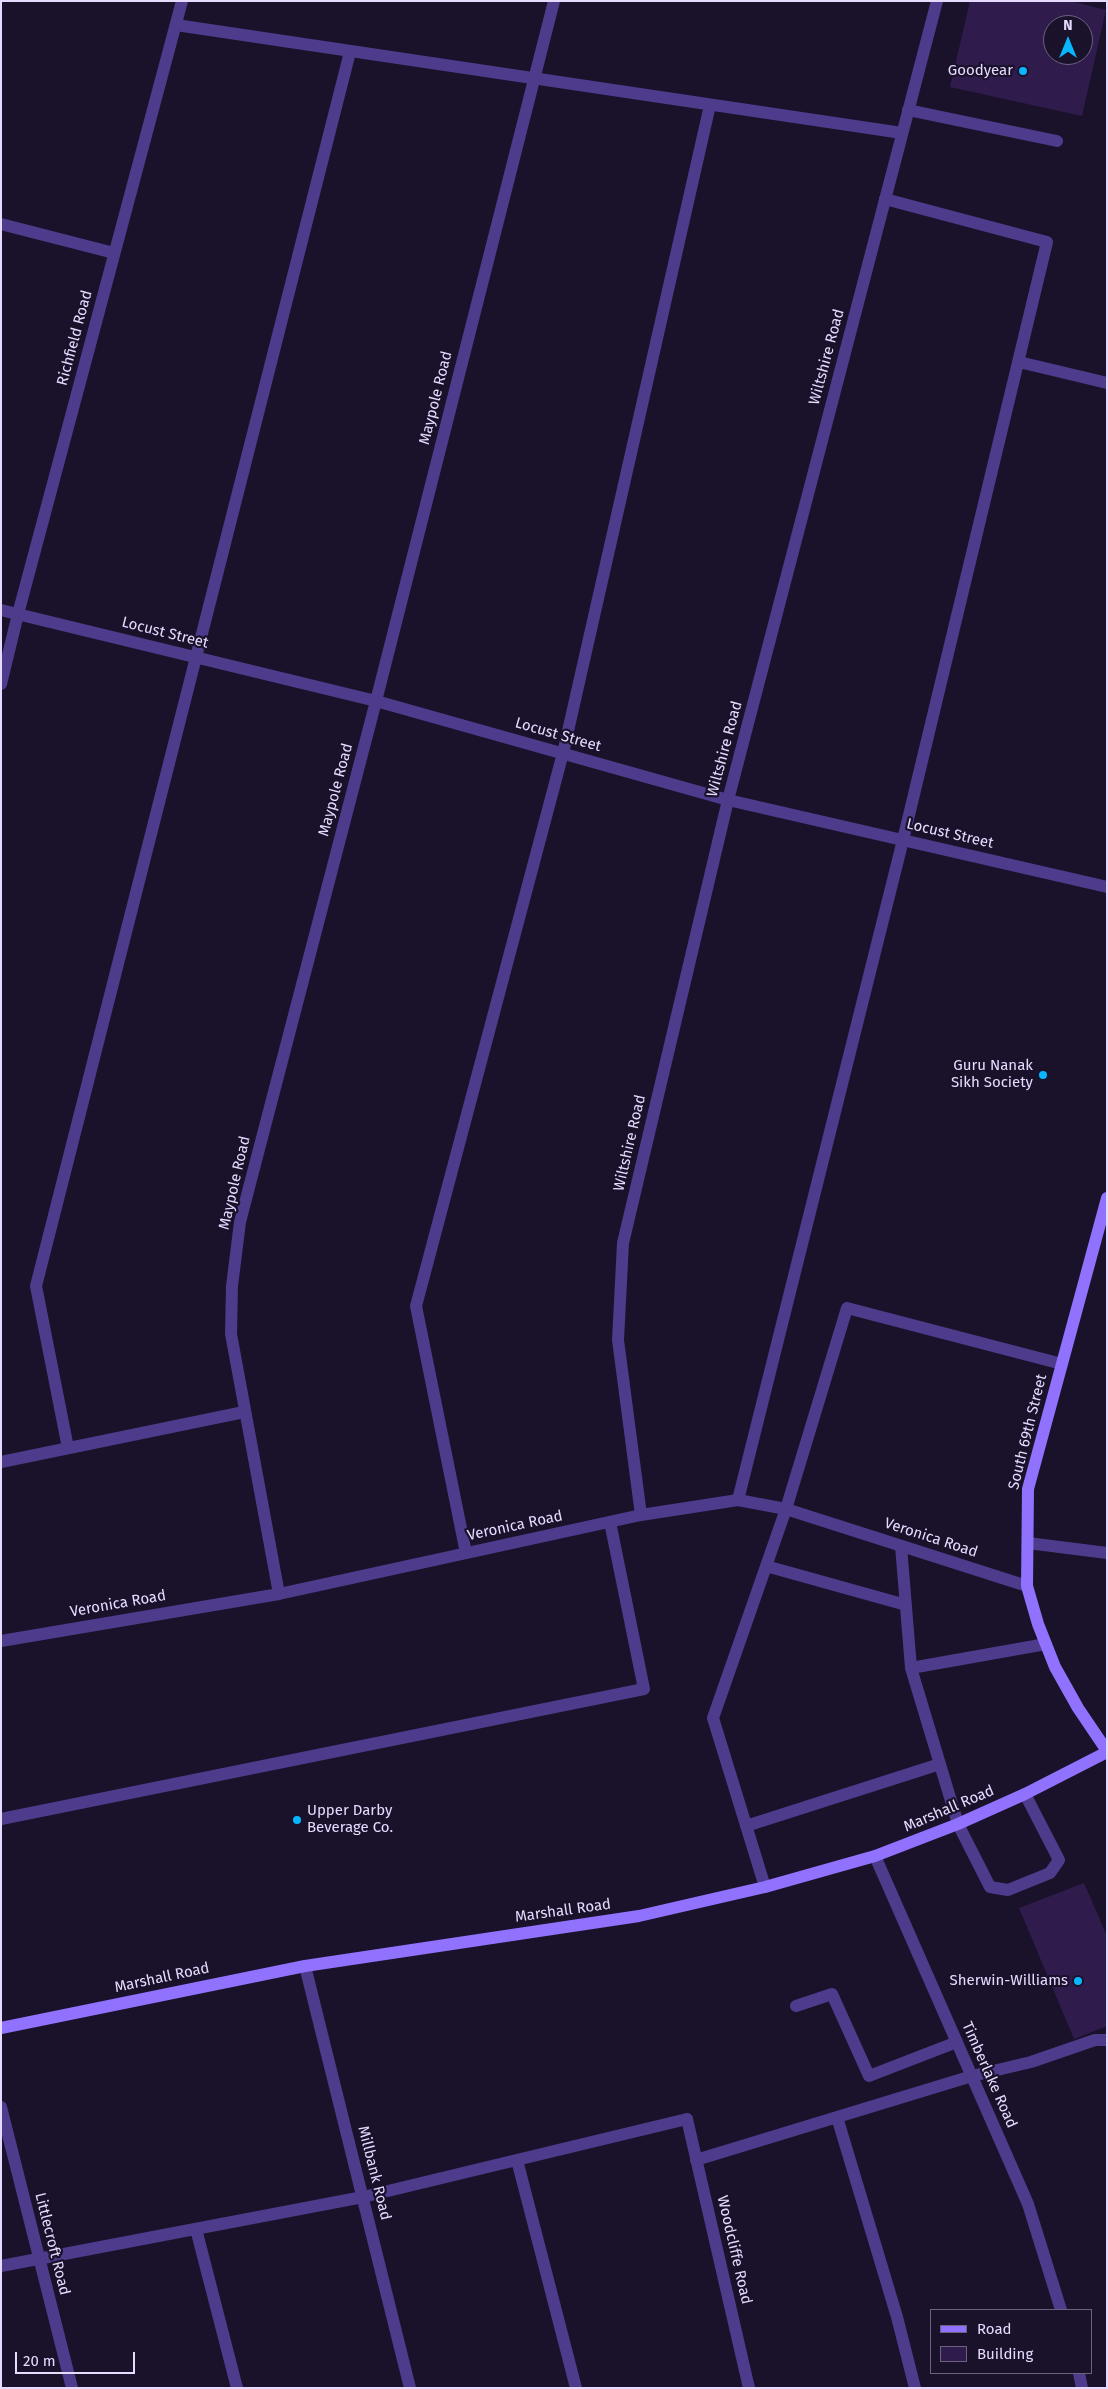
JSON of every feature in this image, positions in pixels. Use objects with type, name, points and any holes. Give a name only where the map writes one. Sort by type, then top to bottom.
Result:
[{"type":"main road","name":"South 69th Street","points":[[1107,1198],[1028,1489],[1027,1586],[1055,1667],[1107,1751]]},
{"type":"main road","name":"Marshall Road","points":[[1,2028],[305,1966],[639,1916],[765,1887],[875,1856],[958,1824],[1025,1794],[1107,1751]]},
{"type":"street","name":"Richfield Road","points":[[1,684],[182,1]]},
{"type":"street","name":"Maypole Road","points":[[279,1594],[231,1334],[232,1286],[240,1222],[376,701],[554,1]]},
{"type":"street","name":"Wiltshire Road","points":[[640,1515],[618,1340],[623,1243],[728,800],[937,1]]},
{"type":"street","points":[[176,25],[902,133]]},
{"type":"street","points":[[68,1448],[36,1286],[350,52]]},
{"type":"street","points":[[466,1553],[416,1306],[562,753],[710,105]]},
{"type":"street","points":[[908,110],[1057,141]]},
{"type":"street","points":[[738,1500],[903,840],[1048,242],[885,199]]},
{"type":"street","points":[[1,224],[114,253]]},
{"type":"street","points":[[1019,362],[1107,384]]},
{"type":"street","name":"Locust Street","points":[[1,610],[376,701],[728,800],[1107,887]]},
{"type":"street","points":[[765,1887],[713,1718],[786,1509],[847,1308],[1062,1364]]},
{"type":"street","points":[[1,1462],[244,1412]]},
{"type":"street","name":"Veronica Road","points":[[1,1640],[279,1594],[640,1515],[738,1500],[786,1509],[1027,1586]]},
{"type":"street","points":[[1,1819],[644,1689],[610,1522]]},
{"type":"street","points":[[1028,1543],[1107,1553]]},
{"type":"street","points":[[901,1546],[912,1668],[958,1824],[990,1887],[1008,1890],[1050,1873],[1059,1860],[1025,1794]]},
{"type":"street","points":[[766,1566],[906,1605]]},
{"type":"street","points":[[912,1668],[1046,1644]]},
{"type":"street","points":[[746,1826],[940,1764]]},
{"type":"street","name":"Timberlake Road","points":[[875,1856],[1028,2204],[1061,2309]]},
{"type":"street","name":"Millbank Road","points":[[305,1966],[410,2388]]},
{"type":"street","points":[[796,2006],[832,1994],[869,2076],[957,2042]]},
{"type":"street","points":[[696,2160],[972,2076],[1030,2062],[1095,2040],[1107,2040]]},
{"type":"street","name":"Littlecroft Road","points":[[1,2108],[72,2388]]},
{"type":"street","points":[[837,2117],[897,2317],[915,2388]]},
{"type":"street","name":"Woodcliffe Road","points":[[517,2160],[687,2119],[749,2388]]},
{"type":"street","points":[[1,2266],[363,2197],[517,2160],[576,2388]]},
{"type":"street","points":[[196,2229],[237,2388]]},
{"type":"street","points":[[1079,2374],[1082,2388]]},
{"type":"building","name":"Goodyear","points":[[970,1],[1070,1],[1106,10],[1082,116],[950,87]]},
{"type":"building","name":"Sherwin-Williams","points":[[1084,1883],[1107,1936],[1107,2026],[1074,2039],[1019,1908]]},
{"type":"place","name":"Goodyear","points":[[1023,71]]},
{"type":"place","name":"Guru Nanak Sikh Society","points":[[1043,1075]]},
{"type":"place","name":"Upper Darby Beverage Co.","points":[[297,1820]]},
{"type":"place","name":"Sherwin-Williams","points":[[1078,1981]]}]
